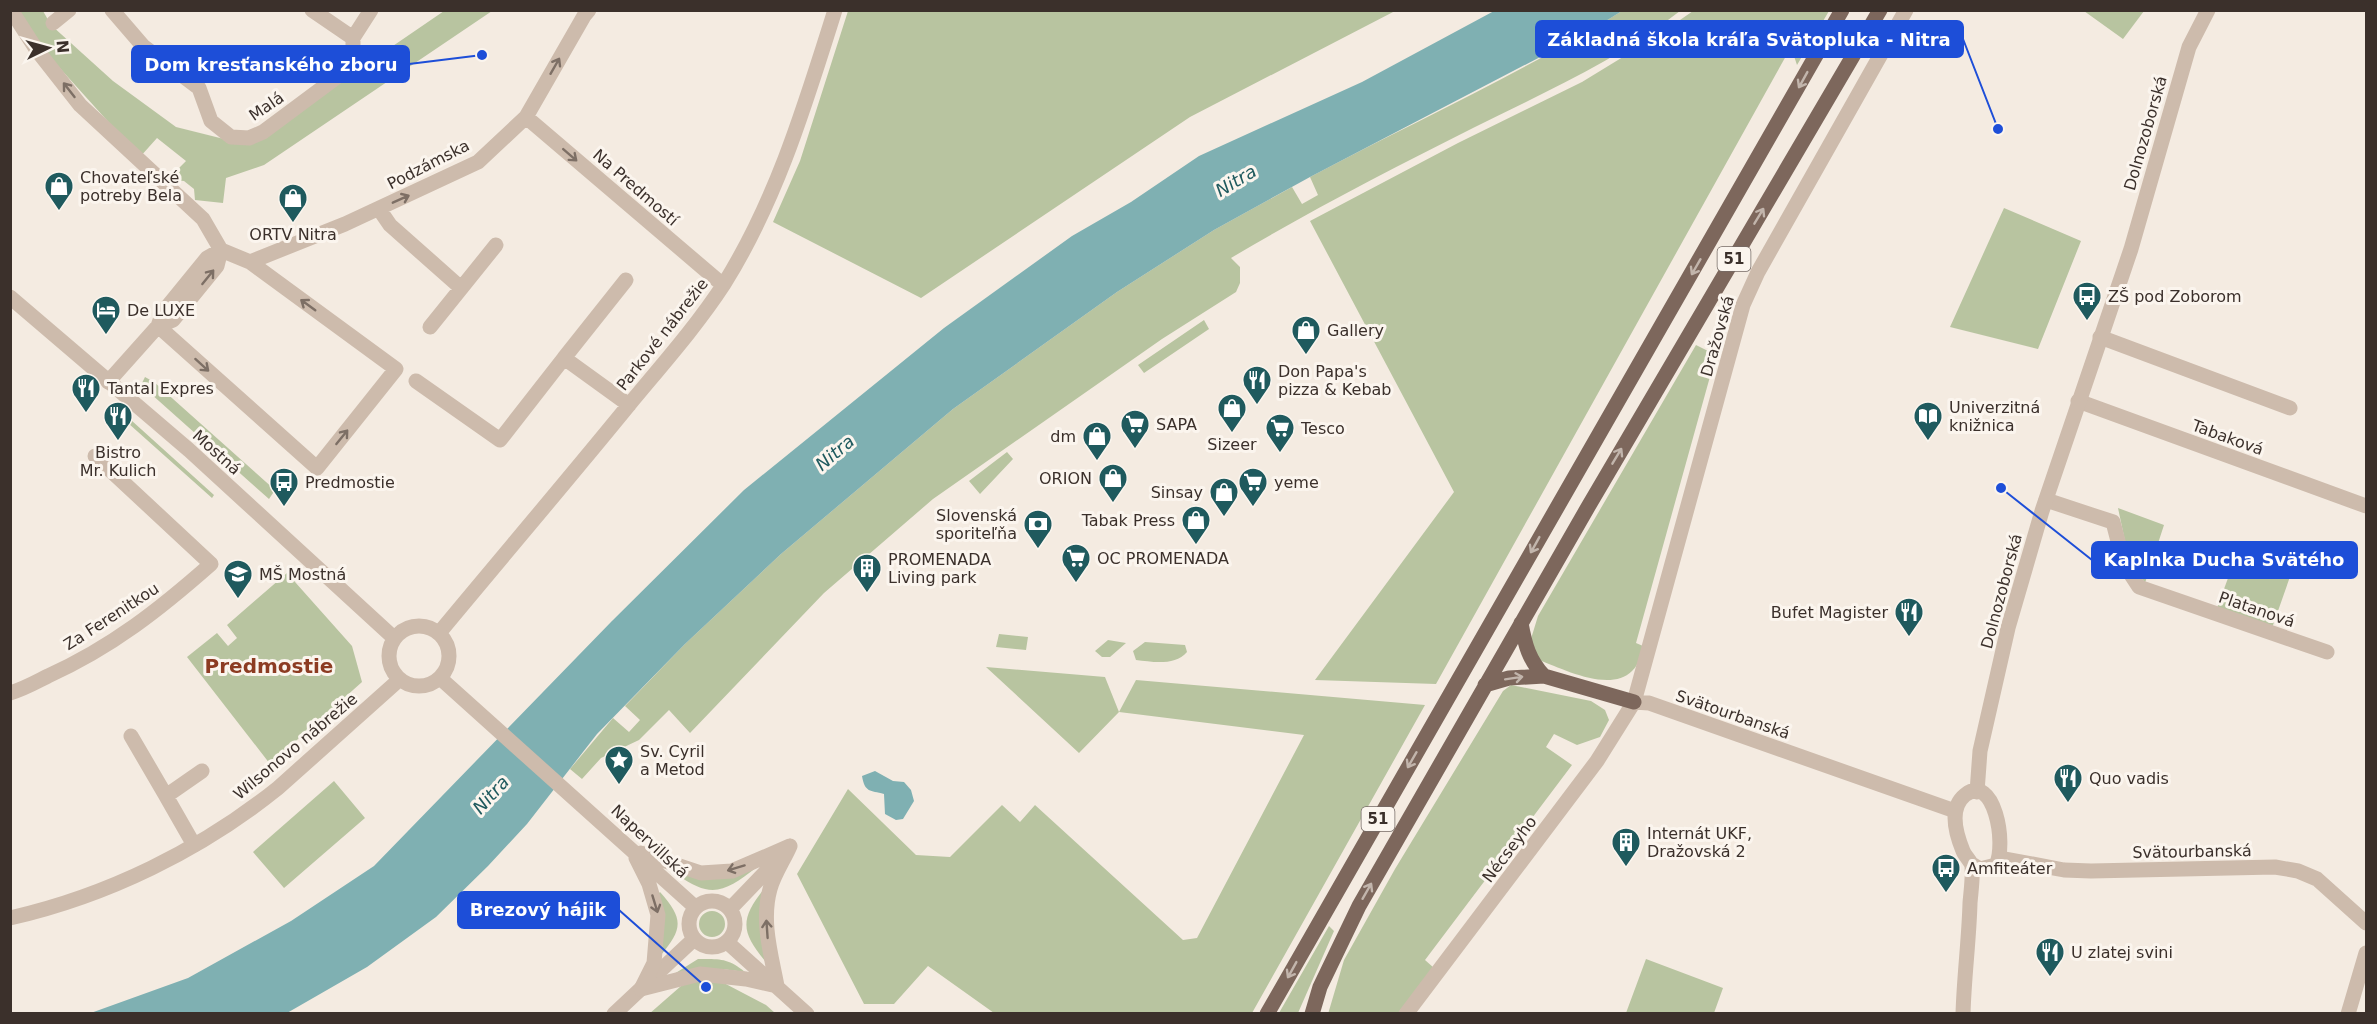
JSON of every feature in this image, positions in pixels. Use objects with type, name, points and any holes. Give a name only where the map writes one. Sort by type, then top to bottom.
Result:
[{"type":"main road","name":"51","points":[[1267,1014],[1842,10]]},
{"type":"main road","name":"51","points":[[1312,1014],[1320,987],[1359,906],[1521,623],[1880,10]]},
{"type":"main road","points":[[1521,623],[1527,653],[1544,676]]},
{"type":"main road","points":[[1485,685],[1509,678],[1544,676],[1634,702]]},
{"type":"street","points":[[11,10],[36,49],[80,105],[203,219],[221,250],[250,262],[396,369],[317,468],[158,326]]},
{"type":"street","points":[[53,23],[69,10]]},
{"type":"street","name":"Malá","points":[[112,10],[143,46],[199,88],[211,122],[231,137],[241,139],[263,132],[345,71],[354,55],[353,38]]},
{"type":"street","points":[[312,10],[353,38],[371,10]]},
{"type":"street","name":"Podzámska","points":[[250,262],[378,209],[478,162],[526,117],[589,10]]},
{"type":"street","name":"Parkové nábrežie","points":[[438,633],[677,347],[723,285],[776,186],[794,138],[835,10]]},
{"type":"street","name":"Dražovská","points":[[1634,702],[1743,305],[1758,272],[1906,10]]},
{"type":"street","name":"Dolnozoborská","points":[[1977,792],[1980,751],[2008,628],[2078,401],[2131,249],[2189,47],[2208,10]]},
{"type":"street","name":"Na Predmostí","points":[[526,117],[723,285]]},
{"type":"street","points":[[378,209],[390,225],[461,288]]},
{"type":"street","points":[[430,327],[496,245]]},
{"type":"street","points":[[108,382],[158,326],[163,312],[207,258],[221,250]]},
{"type":"street","points":[[416,381],[500,440],[626,280]]},
{"type":"street","name":"Mostná","points":[[10,297],[189,450],[394,638]]},
{"type":"street","points":[[2100,337],[2290,408]]},
{"type":"street","points":[[564,358],[629,405]]},
{"type":"street","name":"Tabaková","points":[[2078,401],[2367,506]]},
{"type":"street","name":"Za Ferenitkou","points":[[10,693],[62,670],[109,644],[163,606],[211,564],[95,456]]},
{"type":"street","name":"Platanová","points":[[2046,500],[2113,522],[2124,564],[2139,587],[2327,652]]},
{"type":"street","points":[[413,626],[425,626],[438,633],[447,644],[449,655],[447,666],[440,678],[420,686],[400,679],[390,662],[390,649],[394,638],[403,630],[413,626]]},
{"type":"street","name":"Napervillská","points":[[440,678],[695,907]]},
{"type":"street","name":"Wilsonovo nábrežie","points":[[10,918],[110,888],[195,845],[278,788],[400,679]]},
{"type":"street","name":"Svätourbanská","points":[[1634,702],[1650,704],[1955,811]]},
{"type":"street","name":"Nécseyho","points":[[1407,1014],[1597,761],[1634,702]]},
{"type":"street","points":[[131,736],[195,845]]},
{"type":"street","points":[[166,796],[202,771]]},
{"type":"street","points":[[1977,792],[1988,797],[1994,807],[2001,845],[2000,858],[1996,865],[1987,869],[1980,869],[1972,864],[1962,849],[1955,811],[1960,800],[1967,793],[1977,792]]},
{"type":"street","points":[[633,849],[701,873],[732,871],[790,846]]},
{"type":"street","points":[[730,909],[790,846]]},
{"type":"street","points":[[777,986],[766,928],[767,911],[770,888],[790,846]]},
{"type":"street","points":[[633,849],[649,884],[658,915],[654,963],[641,989]]},
{"type":"street","name":"Svätourbanská","points":[[2000,858],[2073,870],[2275,867],[2298,871],[2317,879],[2367,923]]},
{"type":"street","points":[[1963,1014],[1969,955],[1972,864]]},
{"type":"street","points":[[710,901],[717,901],[730,909],[735,926],[733,935],[727,942],[722,946],[709,947],[694,939],[689,923],[695,907],[710,901]]},
{"type":"street","points":[[615,1014],[694,939]]},
{"type":"street","points":[[727,942],[807,1014]]},
{"type":"street","points":[[2348,1014],[2367,953]]},
{"type":"street","points":[[641,989],[700,974],[746,979],[777,986]]},
{"type":"green space","points":[[848,10],[1395,11],[1190,117],[921,298],[773,222],[800,161]]},
{"type":"green space","points":[[19,11],[43,11],[51,25],[113,81],[176,127],[248,145],[444,11],[492,11],[264,165],[226,178],[223,203],[195,200],[194,189],[184,181],[173,180],[176,171],[186,161],[157,138],[140,157],[48,55]]},
{"type":"green space","points":[[1622,11],[1680,11],[1631,45],[1580,75],[1442,143],[1231,258],[1240,267],[1240,283],[1236,292],[1162,339],[933,499],[824,593],[690,733],[669,710],[639,740],[601,758],[582,779],[570,769],[613,718],[629,732],[640,720],[625,706],[685,644],[781,554],[953,409],[1117,292],[1214,230],[1292,187],[1302,204],[1318,195],[1310,177],[1507,76]]},
{"type":"green space","points":[[1693,11],[1829,11],[1797,65],[1791,47],[1436,684],[1315,680],[1454,492],[1310,221],[1458,143],[1582,82]]},
{"type":"green space","points":[[2084,11],[2144,11],[2123,39]]},
{"type":"green space","points":[[2004,208],[2081,241],[2038,349],[1950,327]]},
{"type":"green space","points":[[1204,320],[1209,329],[1144,373],[1138,365]]},
{"type":"green space","points":[[1696,345],[1716,355],[1636,643],[1643,646],[1638,663],[1623,677],[1599,680],[1539,660],[1530,642],[1538,616]]},
{"type":"green space","points":[[145,377],[154,382],[275,490],[269,499],[141,385]]},
{"type":"green space","points":[[121,411],[214,495],[212,498],[119,415]]},
{"type":"green space","points":[[1007,452],[1013,459],[980,494],[969,481]]},
{"type":"green space","points":[[2118,508],[2164,525],[2145,583],[2129,560]]},
{"type":"green space","points":[[2238,551],[2292,571],[2272,628],[2217,608]]},
{"type":"green space","points":[[287,573],[352,646],[362,682],[270,764],[187,657],[217,633],[228,646],[237,638],[227,625]]},
{"type":"green space","points":[[999,634],[1028,637],[1026,650],[996,647]]},
{"type":"green space","points":[[1108,640],[1126,643],[1110,657],[1102,657],[1095,651]]},
{"type":"green space","points":[[1145,642],[1185,645],[1187,652],[1170,661],[1136,660],[1133,651]]},
{"type":"green space","points":[[986,667],[1105,677],[1119,712],[1079,753]]},
{"type":"green space","points":[[1136,680],[1425,705],[1252,1013],[994,1013],[928,966],[894,1004],[864,1004],[797,874],[848,789],[916,855],[950,857],[1002,805],[1020,822],[1035,805],[1183,940],[1197,938],[1304,735],[1119,712]]},
{"type":"green space","points":[[1511,685],[1591,701],[1605,710],[1609,720],[1600,737],[1577,745],[1554,734],[1546,747],[1572,765],[1425,960],[1434,968],[1398,1013],[1328,1014],[1344,960],[1395,869],[1503,691]]},
{"type":"green space","points":[[334,781],[365,818],[284,888],[253,852]]},
{"type":"green space","points":[[757,867],[727,887],[710,890],[700,888],[678,875],[679,873]]},
{"type":"green space","points":[[764,889],[770,967],[754,947],[747,929],[749,911]]},
{"type":"green space","points":[[660,892],[677,917],[678,924],[668,947],[660,956],[658,894]]},
{"type":"green space","points":[[712,911],[721,915],[725,924],[721,933],[712,937],[703,933],[699,924],[703,915]]},
{"type":"green space","points":[[1329,926],[1334,931],[1298,1013],[1279,1013]]},
{"type":"green space","points":[[698,959],[723,960],[739,967],[745,972],[722,969],[701,971],[766,1005],[775,1013],[649,1014],[697,972],[674,974]]},
{"type":"green space","points":[[1646,959],[1723,988],[1714,1013],[1626,1013]]},
{"type":"water","name":"Nitra","points":[[1494,11],[1622,11],[1588,32],[1310,177],[1214,230],[1117,292],[953,409],[781,554],[685,644],[597,734],[527,824],[488,866],[436,917],[367,967],[287,1013],[88,1014],[188,978],[291,921],[374,866],[611,622],[744,490],[944,328],[1072,236],[1131,202],[1199,156],[1362,82]]},
{"type":"water","points":[[875,771],[893,781],[904,782],[911,790],[914,801],[903,819],[896,820],[885,814],[884,794],[869,790],[865,785],[862,776]]},
{"type":"place","name":"Dom kresťanského zboru","points":[[482,55]]},
{"type":"place","name":"Základná škola kráľa Svätopluka - Nitra","points":[[1998,129]]},
{"type":"place","name":"Chovateľské potreby Bela","points":[[59,212]]},
{"type":"place","name":"ORTV Nitra","points":[[293,224]]},
{"type":"place","name":"ZŠ pod Zoborom","points":[[2087,322]]},
{"type":"place","name":"De LUXE","points":[[106,336]]},
{"type":"place","name":"Gallery","points":[[1306,356]]},
{"type":"place","name":"Don Papa's pizza & Kebab","points":[[1257,406]]},
{"type":"place","name":"Tantal Expres","points":[[86,414]]},
{"type":"place","name":"Sizeer","points":[[1232,434]]},
{"type":"place","name":"Bistro Mr. Kulich","points":[[118,442]]},
{"type":"place","name":"Univerzitná knižnica","points":[[1928,442]]},
{"type":"place","name":"SAPA","points":[[1135,450]]},
{"type":"place","name":"Tesco","points":[[1280,454]]},
{"type":"place","name":"dm","points":[[1097,462]]},
{"type":"place","name":"Kaplnka Ducha Svätého","points":[[2001,488]]},
{"type":"place","name":"ORION","points":[[1113,504]]},
{"type":"place","name":"Predmostie","points":[[284,508]]},
{"type":"place","name":"yeme","points":[[1253,508]]},
{"type":"place","name":"Sinsay","points":[[1224,518]]},
{"type":"place","name":"Tabak Press","points":[[1196,546]]},
{"type":"place","name":"Slovenská sporiteľňa","points":[[1038,550]]},
{"type":"place","name":"OC PROMENADA","points":[[1076,584]]},
{"type":"place","name":"PROMENADA Living park","points":[[867,594]]},
{"type":"place","name":"MŠ Mostná","points":[[238,600]]},
{"type":"place","name":"Bufet Magister","points":[[1909,638]]},
{"type":"place","name":"Sv. Cyril a Metod","points":[[619,786]]},
{"type":"place","name":"Quo vadis","points":[[2068,804]]},
{"type":"place","name":"Internát UKF, Dražovská 2","points":[[1626,868]]},
{"type":"place","name":"Amfiteáter","points":[[1946,894]]},
{"type":"place","name":"U zlatej svini","points":[[2050,978]]},
{"type":"place","name":"Brezový hájik","points":[[706,987]]},
{"type":"district","name":"Predmostie","points":[[269,666]]}]
